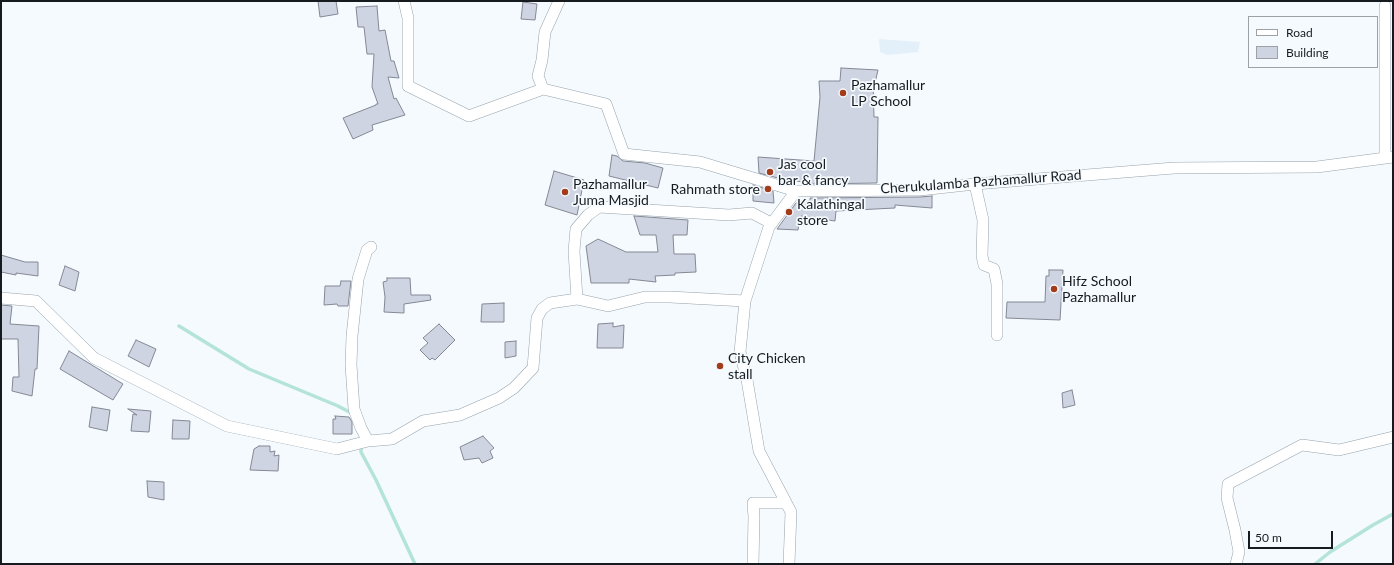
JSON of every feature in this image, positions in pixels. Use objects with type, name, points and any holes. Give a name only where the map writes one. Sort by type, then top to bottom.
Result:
[{"type":"street","points":[[404,1],[408,18],[408,86],[469,116],[543,89],[538,76],[542,60],[545,32],[559,1]]},
{"type":"street","points":[[1385,6],[1389,158]]},
{"type":"street","name":"Cherukulamba Pazhamallur Road","points":[[543,89],[606,104],[624,154],[700,162],[796,191],[920,190],[975,184],[1174,168],[1317,167],[1389,158]]},
{"type":"street","points":[[975,184],[983,220],[982,256],[984,265],[994,269],[997,284],[997,335]]},
{"type":"street","points":[[789,564],[790,512],[759,450],[747,380],[740,352],[746,301],[769,227],[796,191]]},
{"type":"street","points":[[577,298],[574,251],[576,229],[588,215],[599,207],[729,215],[752,213],[771,223]]},
{"type":"street","points":[[367,441],[354,409],[351,365],[352,336],[358,279],[367,250],[371,246]]},
{"type":"street","points":[[1,298],[36,301],[94,358],[227,426],[337,449],[367,441],[392,439],[423,421],[460,415],[499,398],[514,388],[533,368],[537,318],[542,309],[550,303],[577,298],[608,306],[645,297],[746,301]]},
{"type":"street","points":[[1236,564],[1239,552],[1227,498],[1228,484],[1302,445],[1339,450],[1393,437]]},
{"type":"street","points":[[753,564],[753,503],[786,503]]},
{"type":"shaded area","points":[[879,39],[920,42],[918,52],[888,55],[880,52]]},
{"type":"building","points":[[318,1],[336,1],[338,14],[320,17]]},
{"type":"building","points":[[523,2],[537,4],[535,20],[521,19]]},
{"type":"building","points":[[377,6],[379,31],[385,30],[391,61],[394,61],[399,78],[388,77],[394,99],[396,98],[405,115],[372,125],[373,130],[353,139],[343,118],[378,104],[372,87],[374,54],[367,54],[364,27],[358,27],[356,7]]},
{"type":"building","points":[[841,68],[878,70],[875,83],[873,83],[874,117],[878,117],[877,183],[811,184],[759,173],[758,157],[814,161],[820,97],[819,81],[840,81]]},
{"type":"building","points":[[612,155],[617,156],[623,161],[645,163],[663,168],[658,188],[609,176]]},
{"type":"building","name":"Pazhamallur Juma Masjid","points":[[554,171],[584,180],[577,215],[545,205]]},
{"type":"building","points":[[753,185],[773,191],[774,203],[753,201]]},
{"type":"building","points":[[932,196],[932,208],[895,205],[895,208],[836,211],[835,221],[801,216],[802,218],[800,217],[798,230],[777,229],[796,203],[810,201],[810,198]]},
{"type":"building","points":[[634,216],[688,220],[687,235],[673,235],[674,254],[695,254],[696,272],[655,276],[656,282],[629,279],[629,283],[591,283],[586,246],[598,239],[626,252],[658,252],[656,235],[640,235]]},
{"type":"building","points":[[1,255],[25,262],[38,262],[38,276],[16,273],[16,275],[1,272]]},
{"type":"building","points":[[65,266],[79,272],[75,291],[59,285]]},
{"type":"building","name":"Hifz School Pazhamallur","points":[[1049,270],[1063,270],[1060,320],[1006,318],[1007,302],[1045,302],[1046,276],[1049,276]]},
{"type":"building","points":[[387,278],[410,278],[411,295],[430,295],[431,300],[404,304],[404,313],[384,312],[385,297],[383,282],[387,281]]},
{"type":"building","points":[[341,281],[351,281],[348,306],[338,306],[337,304],[324,305],[325,286],[340,286]]},
{"type":"building","points":[[504,303],[504,322],[481,322],[482,304]]},
{"type":"building","points":[[1,305],[12,306],[10,324],[39,326],[37,369],[35,369],[32,396],[12,391],[13,377],[19,377],[18,339],[1,339]]},
{"type":"building","points":[[613,323],[613,327],[624,325],[623,348],[597,348],[598,324]]},
{"type":"building","points":[[439,324],[455,340],[435,360],[432,358],[430,360],[420,350],[428,343],[423,338]]},
{"type":"building","points":[[136,340],[156,349],[149,367],[128,356]]},
{"type":"building","points":[[516,341],[516,356],[505,358],[505,342]]},
{"type":"building","points":[[69,351],[123,384],[113,400],[60,369]]},
{"type":"building","points":[[1072,390],[1075,405],[1063,408],[1062,393]]},
{"type":"building","points":[[92,407],[110,410],[107,431],[89,427]]},
{"type":"building","points":[[128,409],[151,411],[149,432],[131,431],[133,414],[137,415]]},
{"type":"building","points":[[335,416],[349,417],[352,422],[352,434],[333,434],[333,419],[336,419]]},
{"type":"building","points":[[173,420],[190,421],[189,439],[172,439]]},
{"type":"building","points":[[483,436],[494,448],[490,451],[493,458],[482,463],[479,458],[464,460],[460,447]]},
{"type":"building","points":[[259,446],[270,446],[270,452],[275,451],[274,456],[279,455],[278,471],[250,470],[254,449]]},
{"type":"building","points":[[147,481],[164,482],[164,500],[148,497]]},
{"type":"waterway","points":[[179,326],[249,369],[338,406],[353,414]]},
{"type":"waterway","points":[[361,445],[361,452],[376,480],[415,564]]},
{"type":"waterway","points":[[1315,564],[1330,552],[1393,514]]},
{"type":"place","name":"Pazhamallur LP School","points":[[843,93]]},
{"type":"place","name":"Jas cool bar & fancy","points":[[770,172]]},
{"type":"place","name":"Rahmath store","points":[[768,189]]},
{"type":"place","name":"Pazhamallur Juma Masjid","points":[[565,192]]},
{"type":"place","name":"Kalathingal store","points":[[789,212]]},
{"type":"place","name":"Hifz School Pazhamallur","points":[[1054,289]]},
{"type":"place","name":"City Chicken stall","points":[[720,366]]}]
